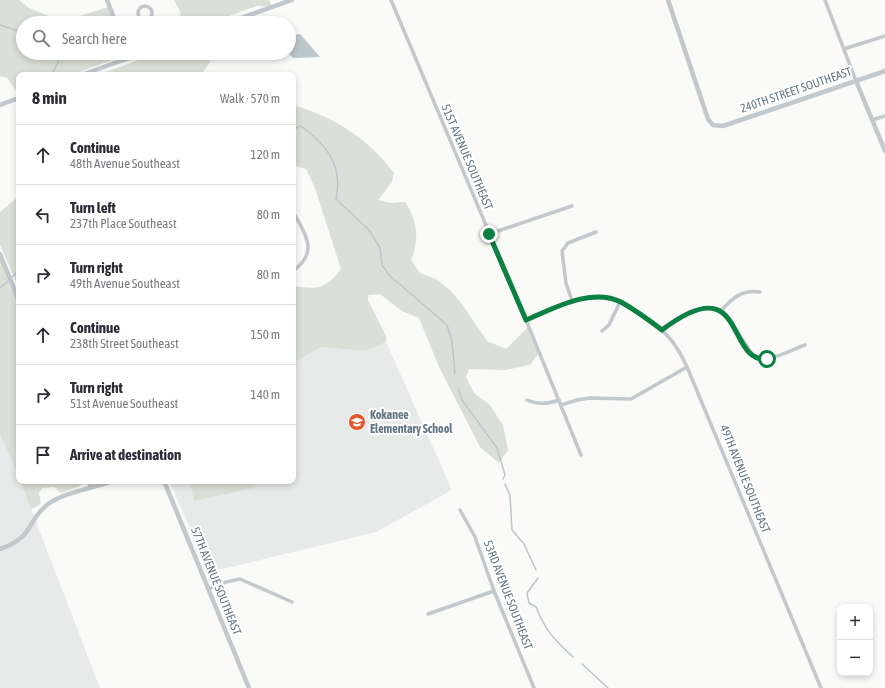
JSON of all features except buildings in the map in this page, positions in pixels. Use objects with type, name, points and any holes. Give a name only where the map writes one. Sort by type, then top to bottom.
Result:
[{"type":"street","points":[[107,0],[113,16]]},
{"type":"street","points":[[146,0],[146,6]]},
{"type":"street","points":[[247,16],[292,0]]},
{"type":"street","name":"51ST AVENUE SOUTHEAST","points":[[391,0],[526,320],[581,455]]},
{"type":"street","name":"240TH STREET SOUTHEAST","points":[[668,0],[708,119],[713,125],[723,126],[885,71]]},
{"type":"street","points":[[825,0],[885,151]]},
{"type":"street","points":[[139,16],[138,12],[140,8],[146,6],[151,8],[152,16]]},
{"type":"street","points":[[844,49],[885,36]]},
{"type":"street","points":[[88,72],[116,60]]},
{"type":"street","points":[[0,105],[16,99]]},
{"type":"street","points":[[872,120],[885,116]]},
{"type":"street","points":[[489,234],[572,206]]},
{"type":"street","points":[[296,218],[306,236],[308,245],[305,260],[296,268]]},
{"type":"street","points":[[572,301],[566,283],[562,251],[568,243],[596,232]]},
{"type":"street","points":[[0,254],[16,293]]},
{"type":"street","points":[[722,310],[732,299],[740,294],[751,291],[760,292]]},
{"type":"street","points":[[526,320],[572,301],[595,297],[620,302],[609,325],[602,331]]},
{"type":"street","name":"49TH AVENUE SOUTHEAST","points":[[620,302],[662,330],[673,341],[687,367],[821,688]]},
{"type":"street","points":[[662,330],[681,315],[692,310],[711,307],[722,310],[753,355],[757,358],[767,359],[805,345]]},
{"type":"street","points":[[561,405],[590,398],[631,399],[687,367]]},
{"type":"street","points":[[527,400],[536,404],[550,403],[559,400]]},
{"type":"street","points":[[0,549],[20,540],[44,507],[50,503],[62,497],[102,484]]},
{"type":"street","name":"57TH AVENUE SOUTHEAST","points":[[165,484],[249,688]]},
{"type":"street","name":"53RD AVENUE SOUTHEAST","points":[[460,510],[475,537],[494,591],[534,688]]},
{"type":"street","points":[[208,589],[226,582],[240,579],[292,602]]},
{"type":"street","points":[[428,614],[494,591]]},
{"type":"shaded area","points":[[0,0],[19,0],[29,8],[49,16],[16,16],[16,60],[112,60],[79,72],[16,72],[16,90],[7,78],[0,76]]},
{"type":"shaded area","points":[[174,0],[269,0],[272,7],[257,6],[229,16],[180,16],[180,11]]},
{"type":"shaded area","points":[[108,7],[111,16],[79,16]]},
{"type":"shaded area","points":[[300,34],[320,57],[296,58],[296,35]]},
{"type":"shaded area","points":[[139,60],[211,60],[203,72],[106,72]]},
{"type":"shaded area","points":[[296,106],[322,116],[349,130],[373,149],[394,173],[392,182],[378,200],[391,203],[405,202],[409,209],[415,223],[416,230],[416,245],[411,260],[420,273],[436,279],[450,290],[462,304],[487,341],[506,349],[528,327],[539,353],[530,365],[506,370],[469,369],[466,377],[474,393],[489,404],[503,425],[508,450],[499,463],[480,447],[439,367],[419,318],[402,311],[380,294],[368,295],[368,300],[386,336],[386,342],[365,351],[321,347],[296,361],[296,286],[310,288],[321,286],[331,280],[341,269],[315,188],[306,169],[296,166]]},
{"type":"shaded area","points":[[16,199],[16,282],[0,245],[0,212]]},
{"type":"shaded area","points":[[0,259],[16,297],[16,471],[0,433]]},
{"type":"shaded area","name":"Kokanee Elementary School","points":[[386,342],[452,490],[376,532],[210,572],[170,484],[296,484],[296,361],[321,347],[365,351]]},
{"type":"shaded area","points":[[0,433],[3,436],[16,470],[16,484],[21,484],[100,688],[0,688]]},
{"type":"shaded area","points":[[21,484],[82,484],[61,493],[54,487],[43,488],[39,493],[41,504],[31,509]]},
{"type":"shaded area","points":[[191,484],[252,484],[253,488],[194,501]]},
{"type":"waterway","points":[[0,25],[16,30]]},
{"type":"waterway","points":[[53,72],[59,60]]},
{"type":"waterway","points":[[296,128],[301,126],[310,133],[325,148],[331,157],[337,176],[338,187],[336,199],[369,230],[380,248],[382,265],[389,275],[447,325],[452,341],[455,374]]},
{"type":"waterway","points":[[12,277],[16,273]]},
{"type":"waterway","points":[[0,288],[9,280]]},
{"type":"waterway","points":[[459,389],[462,400],[497,448],[505,475],[503,479]]},
{"type":"waterway","points":[[505,484],[510,495],[512,530],[524,544],[536,570]]},
{"type":"waterway","points":[[538,578],[527,593],[529,603],[536,607],[543,623],[551,635],[573,657]]},
{"type":"waterway","points":[[582,664],[608,688]]},
{"type":"place","name":"Kokanee Elementary School","points":[[357,422]]},
{"type":"route","points":[[489,234],[526,320],[572,301],[595,297],[620,302],[662,330],[681,315],[692,310],[711,307],[722,310],[753,355],[757,358],[767,359]]}]
